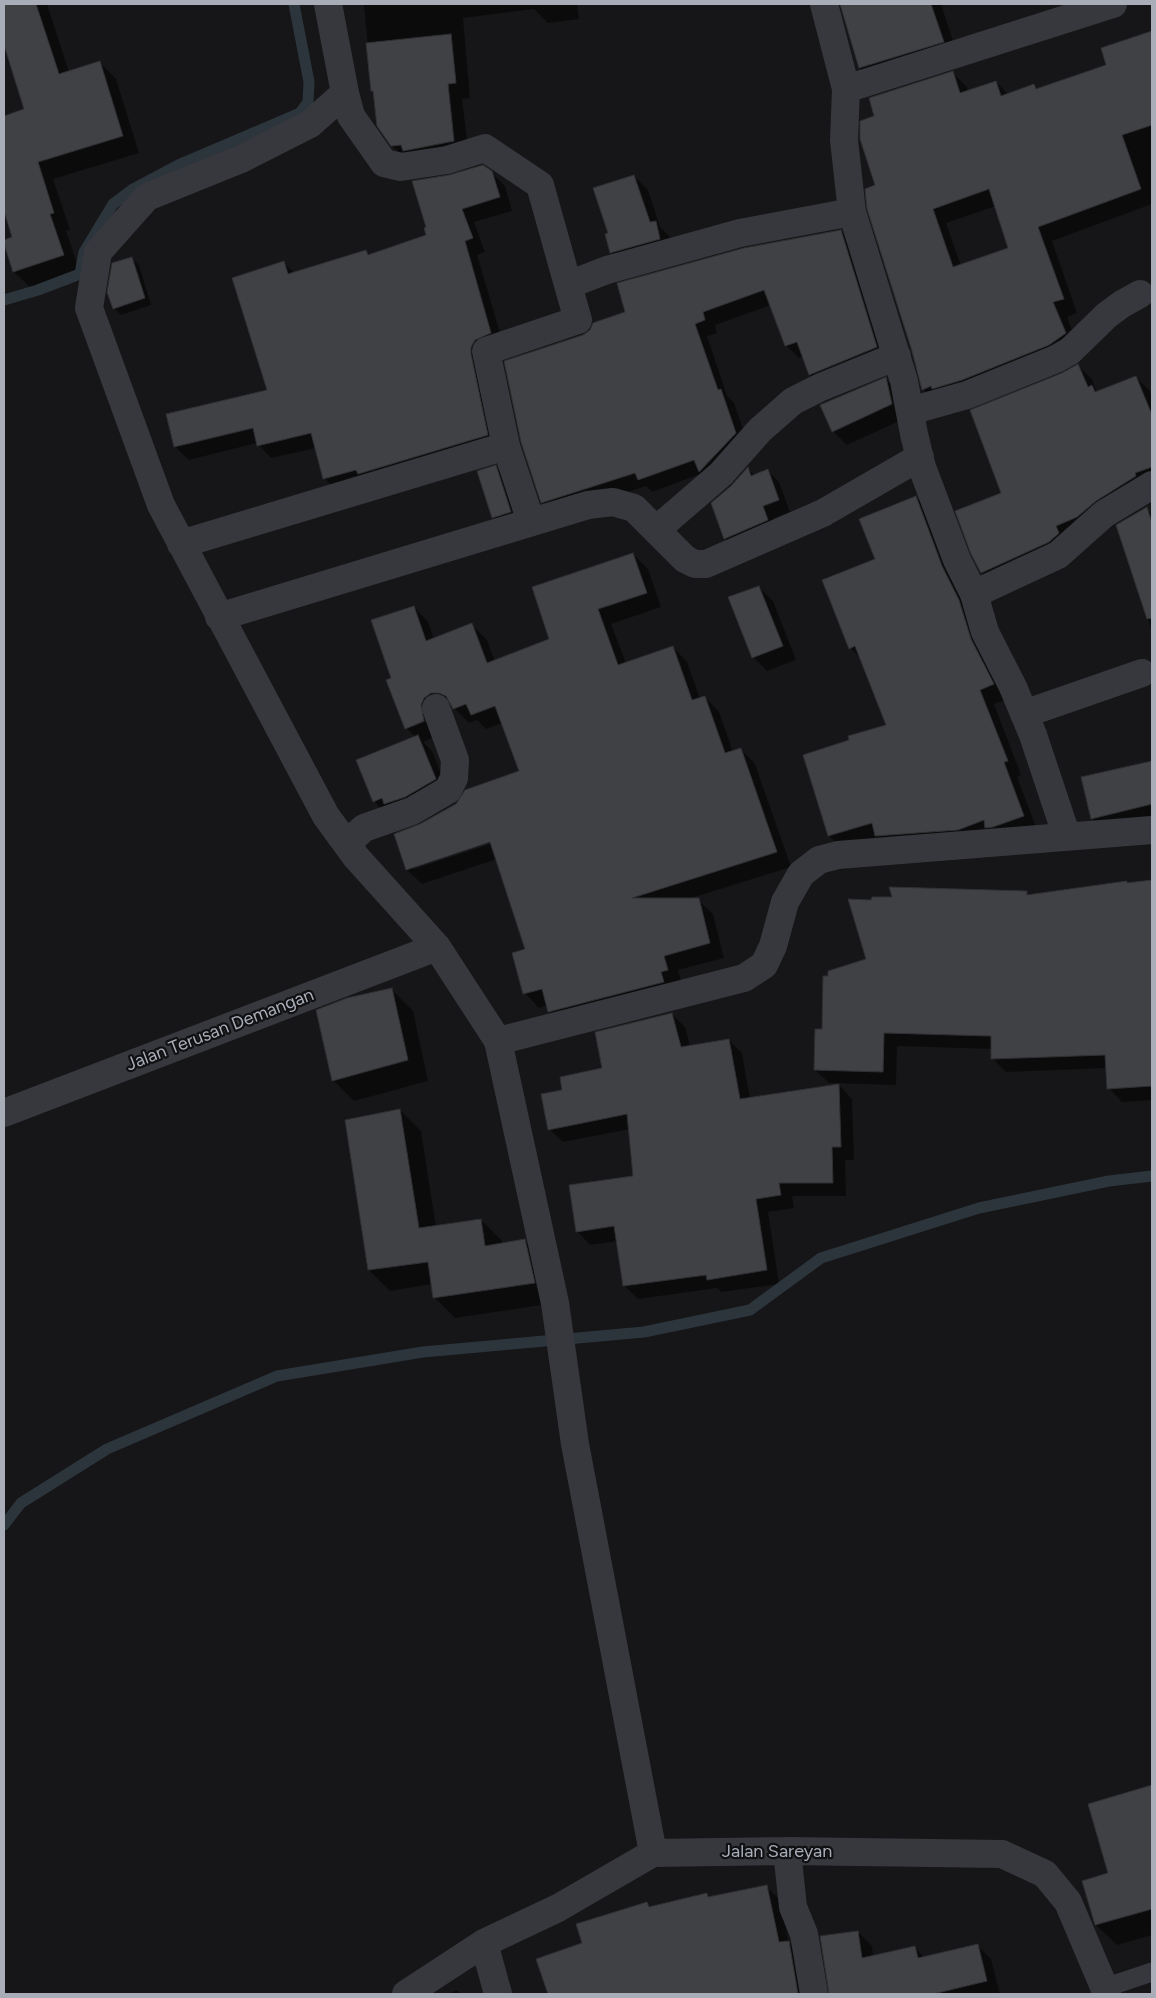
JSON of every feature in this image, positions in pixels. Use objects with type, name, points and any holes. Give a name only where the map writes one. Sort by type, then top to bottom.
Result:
[{"type":"street","points":[[328,4],[351,116],[384,163],[401,167],[447,160],[485,148],[540,185],[578,320],[486,351],[506,446],[531,522]]},
{"type":"street","points":[[824,4],[846,89],[844,140],[852,212],[897,356],[920,456],[957,560],[974,594],[985,632],[1033,735],[1067,837]]},
{"type":"street","points":[[846,89],[1113,4]]},
{"type":"street","points":[[345,93],[310,124],[241,159],[147,197],[98,252],[89,308],[161,505],[326,816],[349,847],[437,947],[498,1041],[555,1303],[575,1444],[652,1852],[558,1908],[484,1943],[406,1994]]},
{"type":"street","points":[[568,284],[607,270],[740,233],[852,212]]},
{"type":"street","points":[[910,411],[967,395],[1056,359],[1070,351],[1107,315],[1140,294]]},
{"type":"street","points":[[656,530],[721,474],[760,430],[793,401],[821,387],[897,356]]},
{"type":"street","points":[[181,544],[506,446]]},
{"type":"street","points":[[219,617],[588,505],[613,502],[634,508],[675,552],[685,559],[695,564],[706,564],[823,513],[920,456]]},
{"type":"street","points":[[974,594],[1058,555],[1104,514],[1152,485]]},
{"type":"street","points":[[1024,714],[1142,673]]},
{"type":"street","points":[[349,847],[355,836],[364,828],[412,811],[448,790],[454,778],[455,760],[436,708]]},
{"type":"street","points":[[498,1041],[744,978],[764,965],[773,946],[785,902],[801,874],[819,860],[838,856],[1152,830]]},
{"type":"street","name":"Jalan Terusan Demangan","points":[[4,1113],[437,947]]},
{"type":"street","points":[[787,1851],[793,1907],[804,1934],[814,1994]]},
{"type":"street","name":"Jalan Sareyan","points":[[652,1852],[787,1851],[1002,1854],[1045,1874],[1068,1902],[1106,1991]]},
{"type":"street","points":[[484,1943],[498,1994]]},
{"type":"lane","points":[[1106,1991],[1152,1972]]},
{"type":"building","points":[[4,4],[36,4],[59,74],[100,61],[123,136],[38,162],[54,213],[50,214],[64,255],[13,272],[4,244],[4,240],[12,237],[4,211],[4,116],[24,109],[4,45]]},
{"type":"building","points":[[840,4],[931,4],[944,42],[859,68]]},
{"type":"building","points":[[1152,31],[1152,125],[1122,135],[1141,189],[1038,227],[1064,299],[1053,302],[1066,333],[1049,345],[962,380],[932,389],[931,386],[922,390],[912,351],[867,209],[865,189],[875,185],[860,139],[860,121],[874,116],[869,98],[953,71],[960,93],[996,81],[1001,96],[1034,84],[1036,89],[1106,65],[1101,48]],"holes":[[[989,189],[1008,248],[953,267],[933,209]]]},
{"type":"building","points":[[451,34],[456,83],[448,84],[454,141],[403,151],[401,145],[391,146],[377,126],[366,43]]},
{"type":"building","points":[[483,165],[492,171],[500,197],[462,209],[473,238],[465,241],[491,333],[475,340],[471,347],[488,435],[358,474],[356,470],[323,479],[311,433],[257,446],[253,428],[174,447],[166,414],[267,390],[232,278],[284,261],[288,274],[366,250],[368,255],[426,235],[424,228],[426,227],[412,181],[449,175]]},
{"type":"building","points":[[634,175],[650,222],[656,221],[660,239],[610,253],[605,234],[608,233],[593,188]]},
{"type":"building","points":[[841,230],[877,347],[809,375],[797,342],[785,346],[764,290],[703,312],[705,320],[695,324],[718,390],[721,389],[736,433],[699,472],[694,460],[638,480],[635,473],[541,503],[521,442],[504,361],[583,335],[590,330],[593,323],[625,312],[617,283],[744,248]]},
{"type":"building","points":[[132,257],[145,298],[113,309],[107,292],[112,263]]},
{"type":"building","points":[[1078,364],[1088,387],[1092,385],[1095,392],[1136,376],[1152,415],[1152,467],[1135,473],[1136,476],[1096,501],[1077,517],[1056,526],[1059,533],[1049,542],[981,573],[971,554],[955,511],[1001,493],[970,410],[1062,373]]},
{"type":"building","points":[[886,377],[892,404],[832,432],[820,405]]},
{"type":"building","points":[[496,465],[511,512],[492,518],[477,471]]},
{"type":"building","points":[[748,467],[751,476],[768,469],[779,500],[763,506],[768,520],[724,539],[711,503],[731,486]]},
{"type":"building","points":[[916,496],[942,566],[959,600],[971,639],[994,684],[980,690],[1008,761],[1004,762],[1024,816],[993,827],[985,828],[984,820],[958,830],[875,836],[872,823],[828,836],[803,755],[849,740],[848,736],[886,725],[855,646],[849,649],[822,580],[875,559],[859,519]]},
{"type":"building","points":[[1147,507],[1152,523],[1152,618],[1147,619],[1116,525]]},
{"type":"building","points":[[633,553],[647,593],[598,609],[618,665],[673,646],[692,700],[705,696],[725,753],[741,748],[777,852],[632,898],[699,898],[710,943],[664,956],[668,970],[661,972],[664,982],[548,1012],[542,989],[523,994],[512,953],[525,949],[490,842],[406,870],[394,834],[420,824],[456,804],[465,790],[519,771],[495,706],[471,715],[466,704],[453,709],[446,696],[439,693],[431,693],[424,698],[421,705],[424,721],[405,729],[386,680],[391,678],[371,620],[414,606],[426,641],[472,623],[487,663],[549,639],[532,587]]},
{"type":"building","points":[[759,586],[783,646],[752,658],[728,597]]},
{"type":"building","points":[[418,735],[436,779],[405,797],[384,804],[382,798],[373,802],[356,760]]},
{"type":"building","points":[[1152,761],[1152,804],[1091,819],[1081,777]]},
{"type":"building","points":[[1152,880],[1152,1086],[1107,1089],[1105,1055],[991,1059],[991,1036],[884,1033],[883,1072],[814,1070],[815,1029],[822,1029],[823,976],[828,976],[828,971],[866,959],[848,899],[871,900],[872,897],[892,897],[889,887],[1027,891],[1027,895],[1127,881],[1127,883]]},
{"type":"building","points":[[392,988],[408,1060],[332,1081],[316,1010],[347,998]]},
{"type":"building","points":[[672,1013],[681,1047],[729,1039],[740,1099],[839,1084],[841,1147],[832,1147],[833,1183],[779,1183],[781,1195],[756,1199],[767,1270],[707,1280],[706,1275],[623,1286],[614,1226],[576,1232],[569,1185],[633,1176],[627,1114],[548,1130],[541,1094],[562,1090],[560,1077],[602,1068],[595,1032]]},
{"type":"building","points":[[400,1109],[419,1228],[481,1219],[485,1246],[525,1239],[535,1283],[433,1298],[428,1262],[368,1270],[345,1120]]},
{"type":"building","points":[[1152,1785],[1152,1909],[1095,1925],[1082,1881],[1108,1873],[1088,1804]]},
{"type":"building","points":[[767,1885],[779,1942],[789,1941],[798,1994],[548,1994],[536,1959],[582,1943],[576,1924],[647,1902],[649,1907],[707,1893],[708,1897]]},
{"type":"building","points":[[858,1931],[862,1958],[915,1946],[918,1958],[978,1944],[987,1981],[933,1994],[829,1994],[820,1936]]},
{"type":"waterway","points":[[4,300],[38,290],[80,274],[84,252],[113,204],[133,189],[178,165],[300,113],[308,102],[309,82],[294,4]]},
{"type":"waterway","points":[[4,1525],[21,1503],[107,1449],[277,1376],[423,1352],[644,1332],[750,1310],[821,1258],[979,1208],[1109,1181],[1152,1176]]}]
